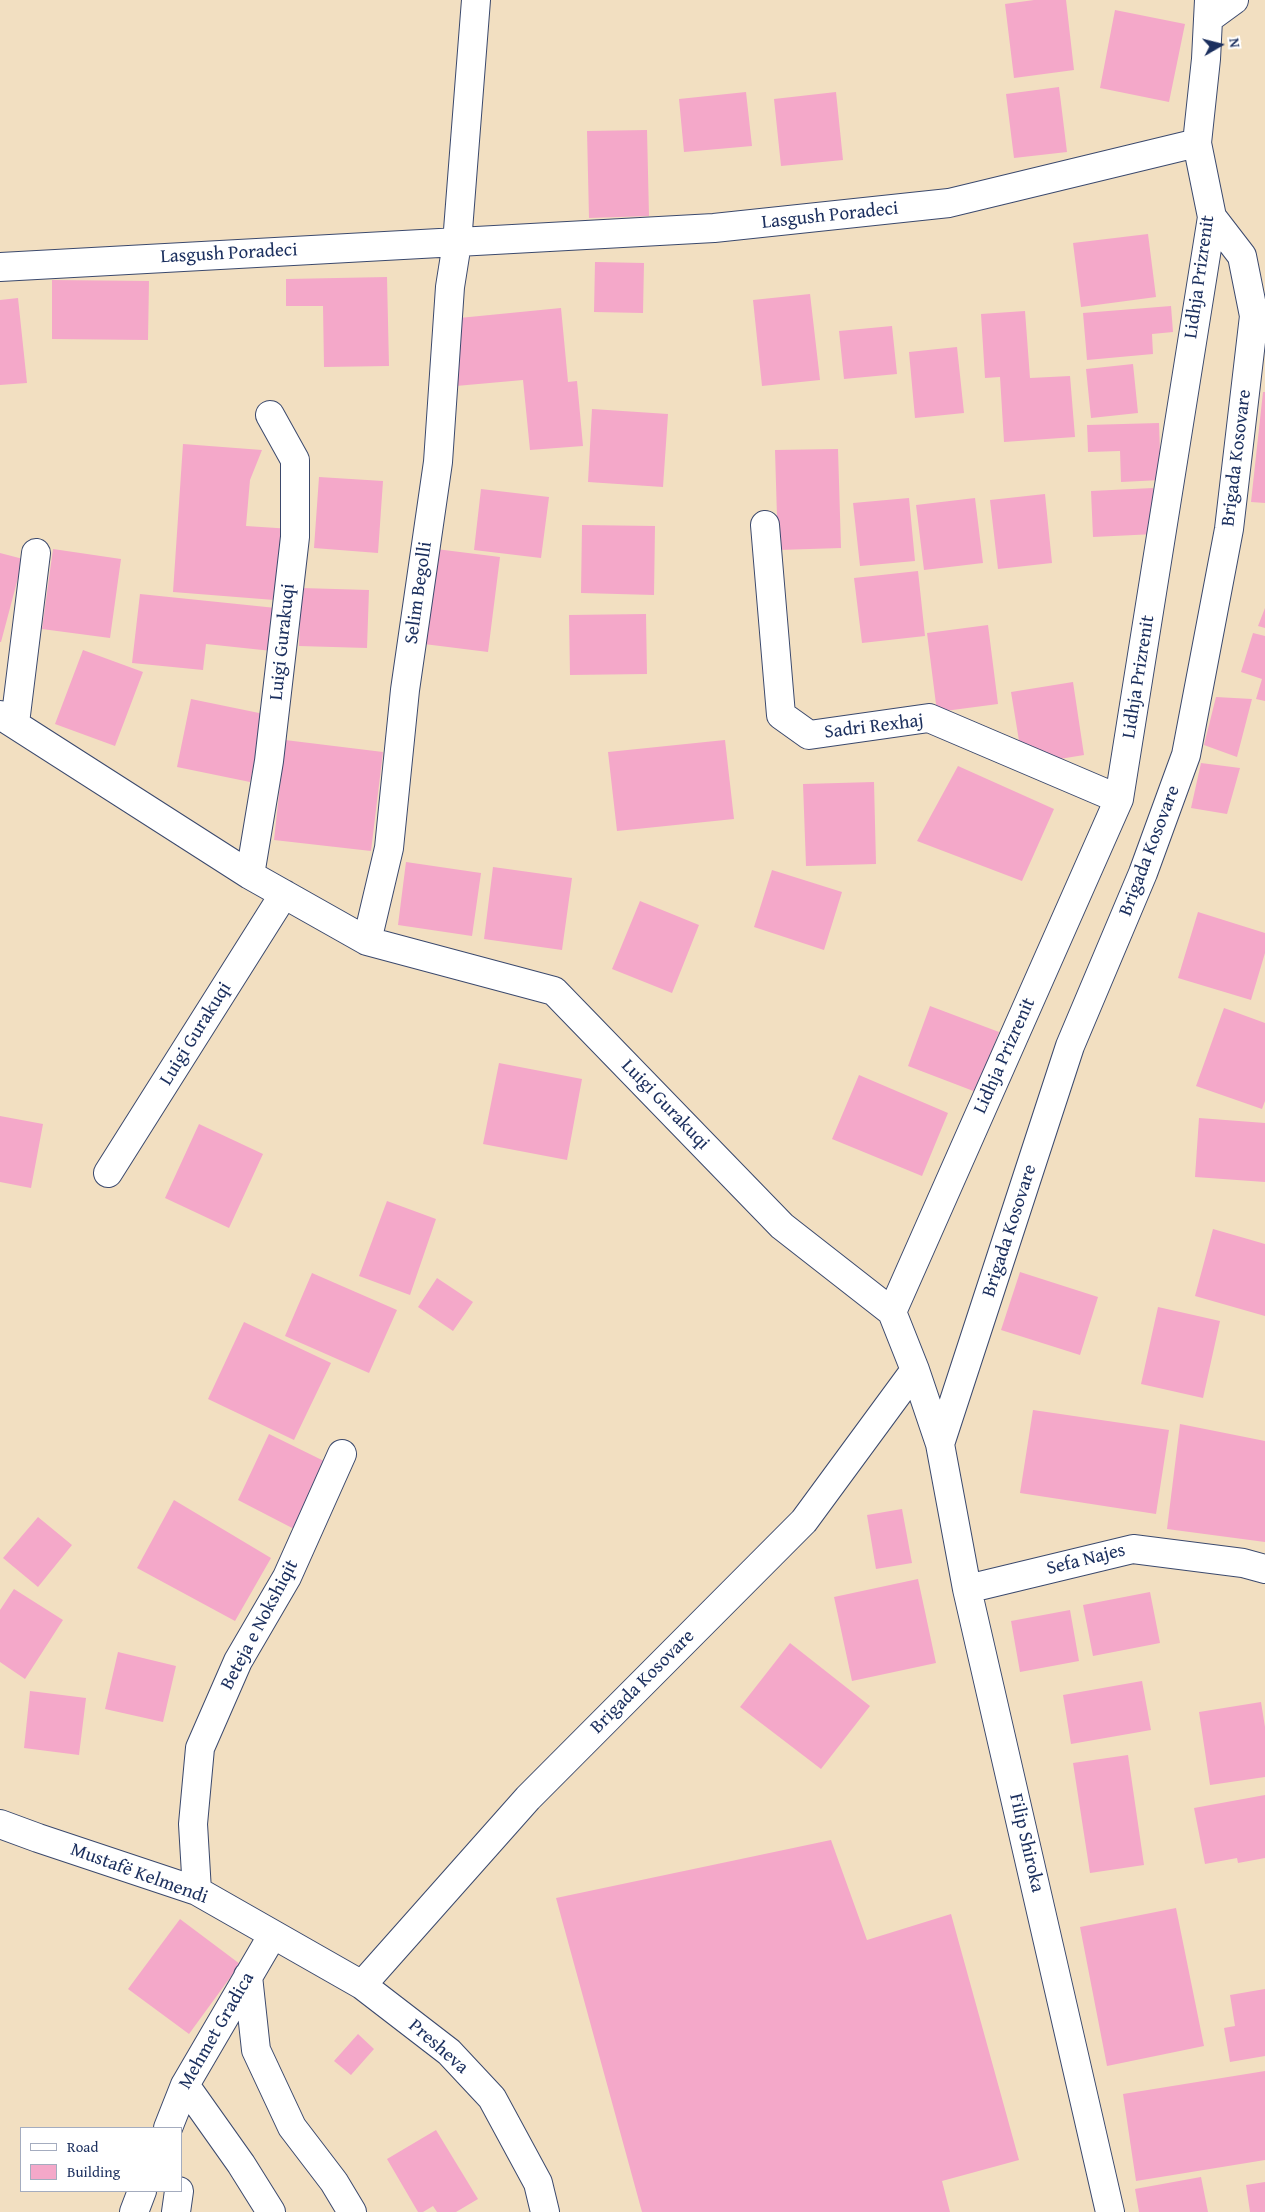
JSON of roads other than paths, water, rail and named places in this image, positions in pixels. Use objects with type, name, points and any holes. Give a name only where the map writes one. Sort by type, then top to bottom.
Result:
[{"type":"street","points":[[457,243],[476,0]]},
{"type":"street","points":[[1209,10],[1234,0]]},
{"type":"street","name":"Lidhja Prizrenit","points":[[892,1312],[1119,799],[1212,216],[1197,144],[1209,10]]},
{"type":"street","name":"Lasgush Poradeci","points":[[0,267],[714,228],[949,204],[1197,144]]},
{"type":"street","name":"Brigada Kosovare","points":[[940,1444],[1070,1046],[1143,873],[1186,755],[1229,529],[1254,316],[1242,256],[1212,216]]},
{"type":"street","name":"Selim Begolli","points":[[367,941],[388,848],[405,690],[438,462],[450,287],[457,243]]},
{"type":"street","name":"Luigi Gurakuqi","points":[[250,874],[269,761],[295,537],[295,460],[270,415]]},
{"type":"street","name":"Sadri Rexhaj","points":[[765,525],[781,715],[810,735],[928,718],[1119,799]]},
{"type":"street","points":[[8,719],[36,553]]},
{"type":"street","name":"Luigi Gurakuqi","points":[[8,719],[250,874],[367,941],[554,991],[782,1226],[892,1312]]},
{"type":"street","name":"Luigi Gurakuqi","points":[[108,1173],[284,894]]},
{"type":"street","points":[[892,1312],[915,1370],[940,1444]]},
{"type":"street","name":"Brigada Kosovare","points":[[362,1986],[528,1798],[804,1521],[915,1370]]},
{"type":"street","name":"Filip Shiroka","points":[[940,1444],[968,1589],[1110,2212]]},
{"type":"street","name":"Beteja e Nokshiqit","points":[[197,1891],[193,1824],[200,1748],[238,1661],[287,1577],[342,1454]]},
{"type":"street","name":"Sefa Najes","points":[[968,1589],[1133,1548],[1243,1563],[1265,1569]]},
{"type":"street","name":"Mustafë Kelmendi","points":[[0,1824],[197,1891],[272,1936]]},
{"type":"street","name":"Presheva","points":[[272,1936],[362,1986],[450,2052],[492,2098],[538,2183],[546,2212]]},
{"type":"street","name":"Mehmet Gradica","points":[[168,2127],[184,2085],[272,1936]]},
{"type":"street","points":[[248,1976],[256,2050],[292,2127],[334,2182],[352,2212]]},
{"type":"street","points":[[184,2085],[240,2164],[271,2212]]},
{"type":"street","points":[[134,2212],[142,2192]]},
{"type":"street","points":[[176,2212],[180,2192]]}]
